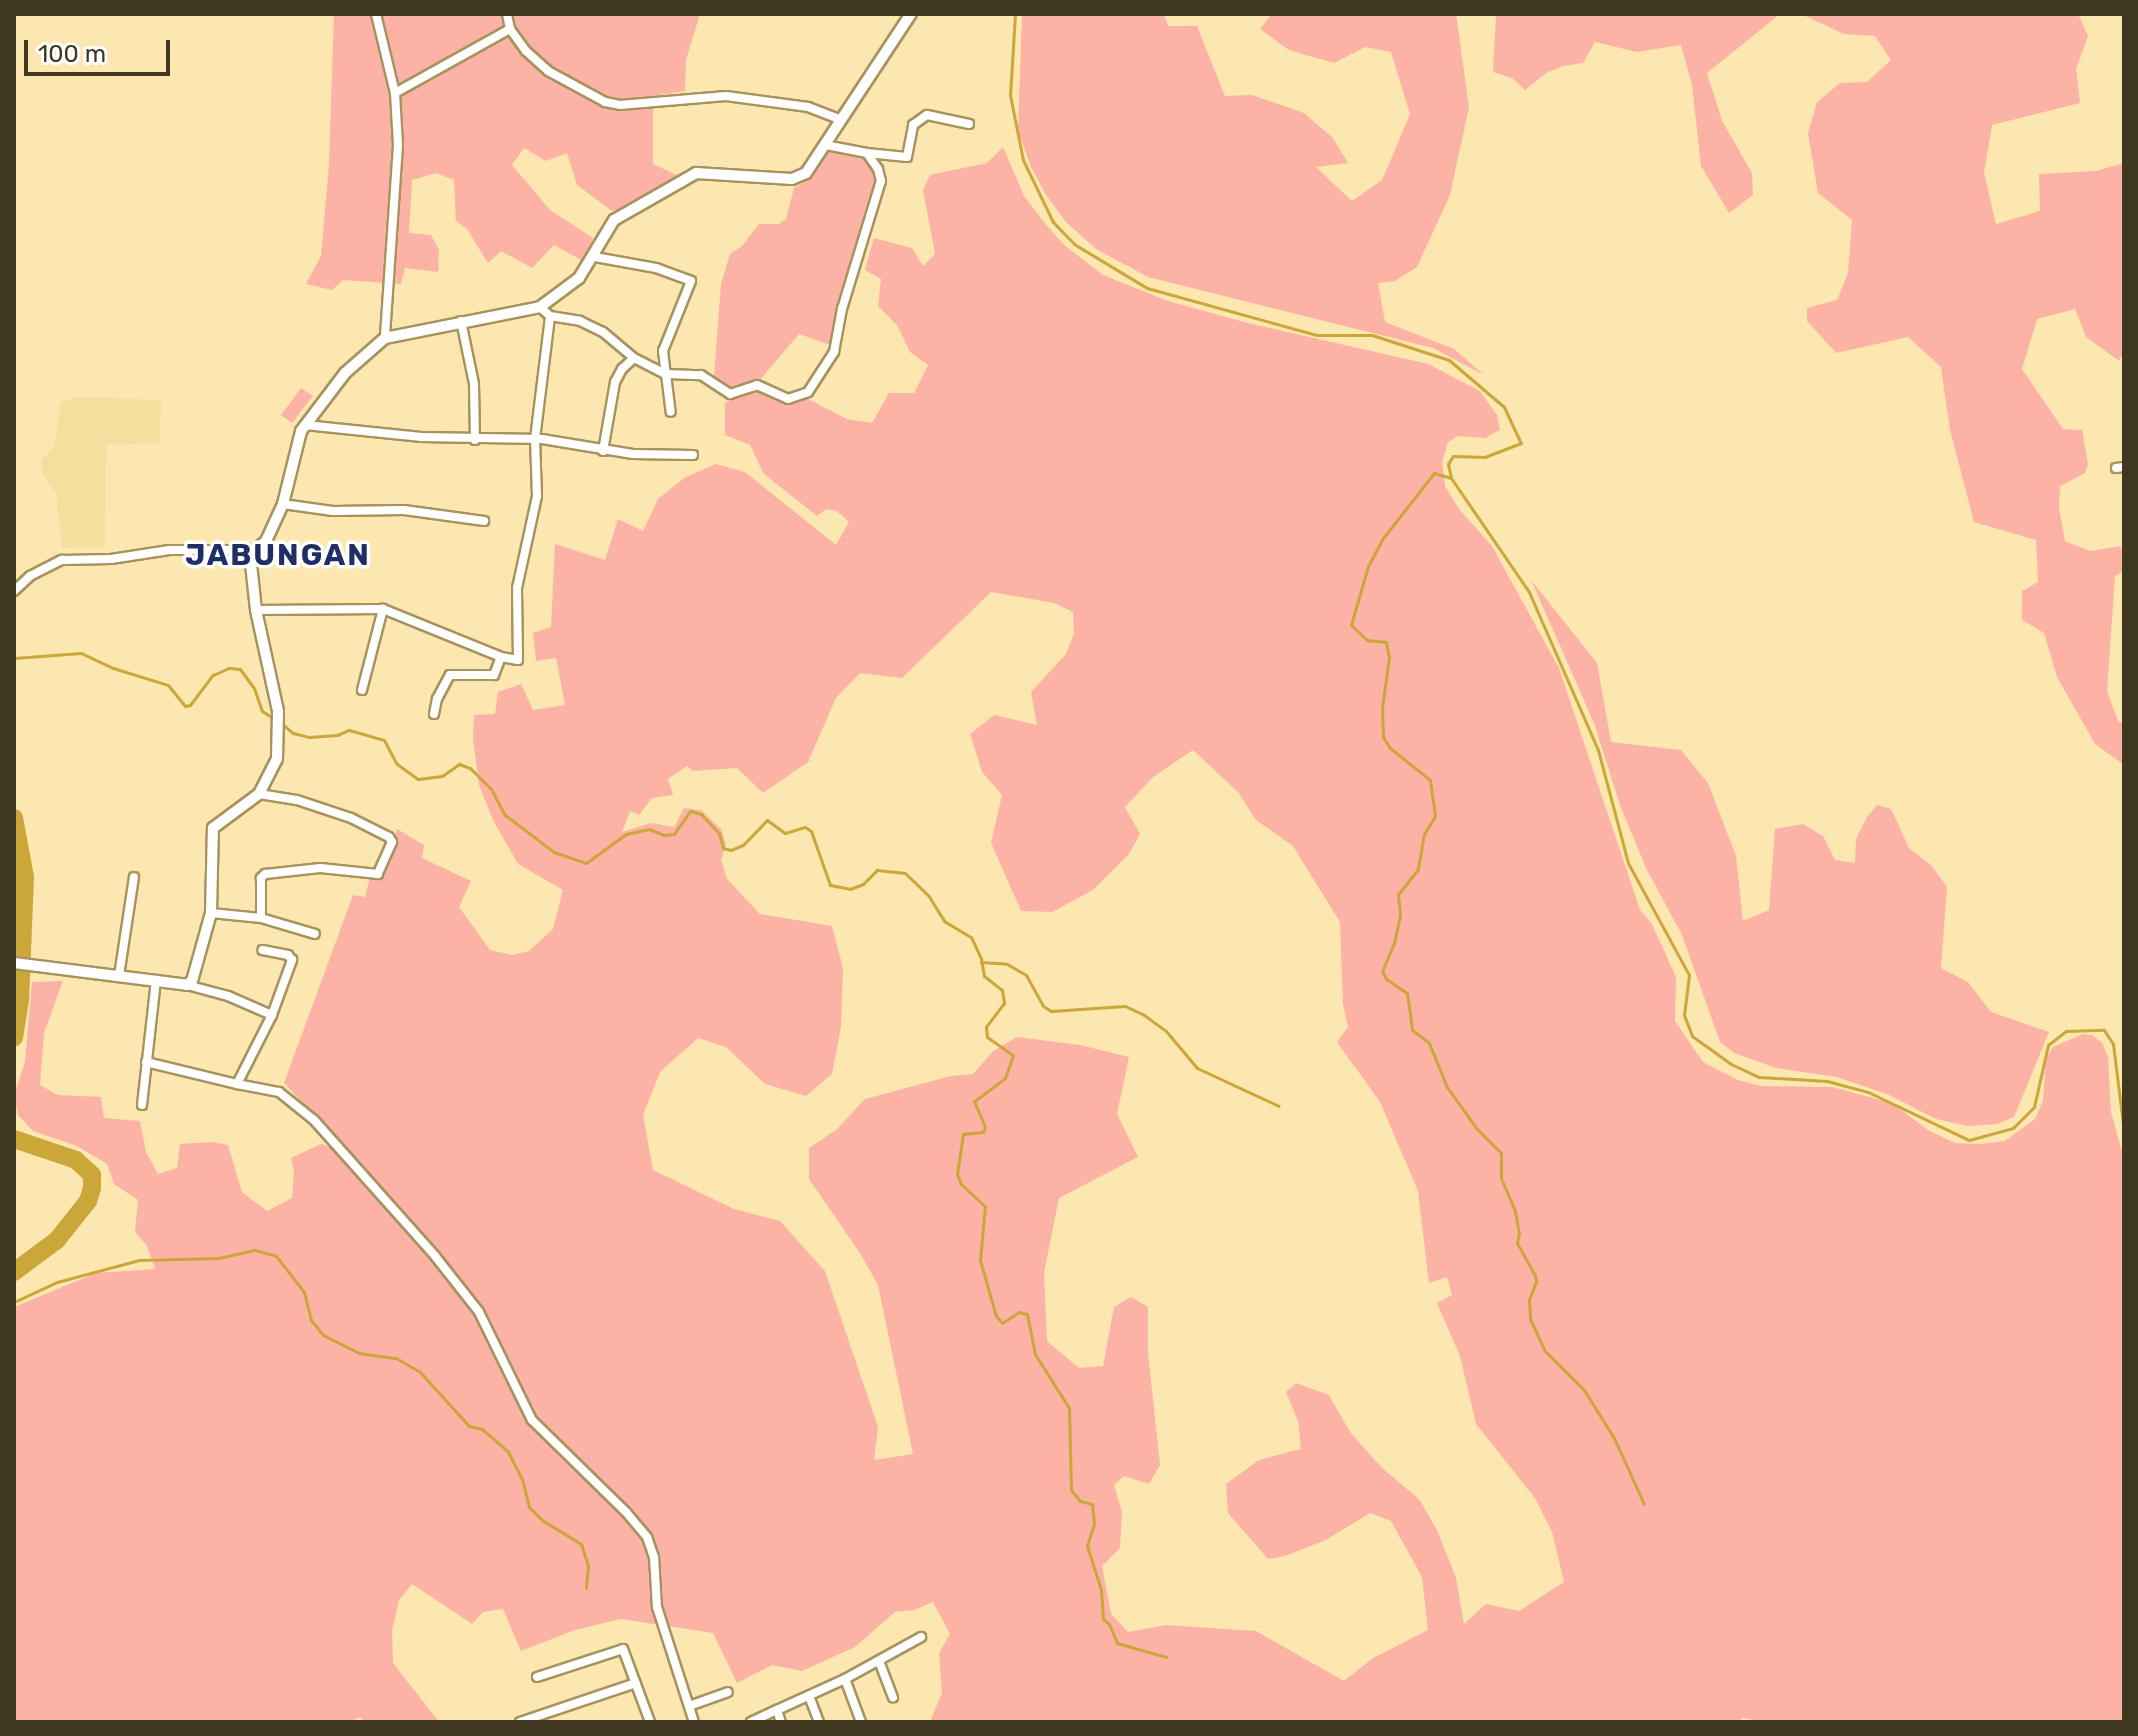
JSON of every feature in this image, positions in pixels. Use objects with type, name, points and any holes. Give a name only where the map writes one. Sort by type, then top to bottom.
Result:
[{"type":"street","points":[[376,14],[395,93],[398,145],[385,338]]},
{"type":"street","points":[[507,14],[510,29],[526,51],[548,71],[605,102],[620,105],[726,96],[808,107],[840,119]]},
{"type":"street","points":[[250,555],[266,541],[283,504],[299,437],[305,425],[345,373],[385,338],[540,307],[579,278],[595,257],[614,220],[690,176],[713,172],[792,179],[811,169],[840,119],[911,14]]},
{"type":"street","points":[[395,93],[510,29]]},
{"type":"street","points":[[825,145],[904,158],[914,123],[927,115],[969,124]]},
{"type":"street","points":[[540,307],[550,316],[580,321],[603,332],[634,358],[666,374],[701,375],[730,394],[757,385],[792,400],[811,390],[834,352],[842,309],[881,181],[878,169],[867,153]]},
{"type":"street","points":[[595,257],[656,268],[691,281],[663,351],[671,412]]},
{"type":"street","points":[[256,610],[383,609],[501,657],[514,661],[520,656],[517,588],[537,496],[535,439],[550,316]]},
{"type":"street","points":[[461,321],[474,384],[475,440]]},
{"type":"street","points":[[603,451],[615,382],[622,369],[634,358]]},
{"type":"street","points":[[305,425],[475,440],[535,439],[603,451],[693,455]]},
{"type":"street","points":[[283,504],[333,511],[404,510],[484,521]]},
{"type":"street","points":[[14,591],[30,576],[62,560],[111,559],[169,550],[235,550],[250,555]]},
{"type":"street","points":[[187,985],[192,981],[211,913],[213,828],[259,794],[276,764],[278,711],[256,610],[250,555]]},
{"type":"street","points":[[362,690],[383,609]]},
{"type":"street","points":[[434,714],[437,699],[450,675],[494,675],[501,657]]},
{"type":"street","points":[[259,794],[297,800],[351,818],[389,837],[392,842],[378,874],[320,868],[262,875],[261,918]]},
{"type":"street","points":[[119,976],[134,877]]},
{"type":"street","points":[[211,913],[261,918],[315,934]]},
{"type":"street","points":[[237,1084],[272,1015],[292,957],[262,950]]},
{"type":"street","points":[[14,963],[187,985],[228,996],[272,1015]]},
{"type":"street","points":[[142,1105],[156,980]]},
{"type":"street","points":[[146,1062],[279,1092],[314,1120],[435,1256],[479,1312],[532,1420],[647,1537],[654,1557],[657,1607],[694,1722]]},
{"type":"street","points":[[751,1722],[845,1679],[921,1637]]},
{"type":"street","points":[[537,1677],[623,1649],[650,1720],[638,1722]]},
{"type":"street","points":[[879,1661],[893,1697]]},
{"type":"street","points":[[845,1679],[861,1722]]},
{"type":"street","points":[[520,1722],[636,1683]]},
{"type":"street","points":[[689,1706],[728,1692]]},
{"type":"street","points":[[809,1696],[819,1722]]},
{"type":"street","points":[[777,1710],[781,1722]]},
{"type":"shaded area","points":[[334,14],[700,14],[686,60],[685,91],[653,96],[653,164],[681,177],[628,207],[612,211],[577,185],[567,153],[546,161],[524,148],[512,165],[550,210],[593,238],[585,262],[554,245],[532,268],[501,251],[488,263],[467,229],[456,221],[454,180],[436,173],[412,180],[409,233],[431,235],[439,250],[438,272],[405,268],[401,284],[343,280],[332,290],[306,284],[321,256],[329,165]]},
{"type":"shaded area","points":[[1022,14],[1164,14],[1168,26],[1197,26],[1225,96],[1252,95],[1304,113],[1333,138],[1348,163],[1316,167],[1352,201],[1382,180],[1410,114],[1391,52],[1365,47],[1334,63],[1289,50],[1260,29],[1272,14],[1456,14],[1469,107],[1450,195],[1417,267],[1395,281],[1378,283],[1385,322],[1454,349],[1484,375],[1433,348],[1148,277],[1096,249],[1066,222],[1046,195],[1031,167],[1018,131]]},
{"type":"shaded area","points":[[1496,14],[1780,14],[1707,73],[1722,121],[1752,173],[1753,195],[1729,213],[1701,166],[1692,85],[1681,45],[1637,52],[1595,42],[1583,63],[1546,73],[1525,90],[1512,78],[1493,72]]},
{"type":"shaded area","points":[[1801,14],[2078,14],[2088,36],[2076,69],[2080,103],[1992,125],[1984,173],[1996,224],[2040,211],[2039,174],[2096,171],[2124,163],[2124,352],[2119,361],[2086,337],[2075,309],[2037,319],[2022,369],[2063,429],[2082,430],[2088,464],[2085,473],[2060,486],[2059,508],[2065,541],[2090,551],[2121,546],[2124,571],[2115,576],[2107,691],[2118,721],[2124,724],[2124,765],[2095,744],[2057,677],[2044,633],[2022,620],[2022,591],[2038,582],[2036,540],[1974,522],[1950,430],[1941,367],[1908,337],[1836,353],[1807,321],[1807,308],[1837,300],[1848,273],[1852,220],[1818,193],[1808,133],[1817,102],[1840,83],[1867,82],[1891,60],[1875,36],[1844,34]]},
{"type":"shaded area","points":[[1003,147],[1024,196],[1043,221],[1064,245],[1103,275],[1168,301],[1244,322],[1428,364],[1480,391],[1497,415],[1500,430],[1485,438],[1458,436],[1448,442],[1442,462],[1445,486],[1459,509],[1492,546],[1559,668],[1640,910],[1652,924],[1676,977],[1675,1021],[1703,1062],[1738,1080],[1761,1086],[1832,1087],[1892,1103],[1928,1130],[1955,1143],[1981,1144],[2005,1141],[2035,1119],[2043,1101],[2046,1059],[2053,1047],[2083,1034],[2092,1035],[2102,1043],[2108,1057],[2111,1112],[2124,1159],[2124,1722],[1764,1722],[1742,1718],[1740,1722],[930,1722],[942,1693],[939,1653],[950,1634],[933,1602],[914,1610],[895,1612],[855,1647],[802,1671],[772,1665],[737,1683],[713,1633],[621,1619],[575,1630],[521,1651],[503,1609],[483,1612],[472,1624],[412,1584],[399,1600],[392,1630],[393,1663],[439,1722],[366,1722],[359,1717],[350,1722],[14,1722],[14,1307],[96,1273],[155,1269],[147,1246],[135,1232],[138,1200],[114,1184],[107,1164],[77,1146],[33,1131],[18,1115],[14,1095],[25,1062],[32,982],[63,981],[44,1033],[40,1085],[58,1095],[101,1097],[104,1118],[140,1121],[146,1152],[158,1174],[177,1168],[180,1144],[211,1142],[228,1145],[242,1192],[267,1211],[292,1198],[294,1171],[291,1158],[321,1144],[330,1147],[336,1139],[284,1083],[353,895],[365,897],[370,877],[382,879],[397,829],[424,845],[422,858],[471,881],[459,907],[490,950],[512,955],[529,951],[553,929],[563,890],[518,864],[493,820],[479,785],[473,738],[474,715],[495,714],[498,692],[521,684],[533,710],[565,705],[556,658],[536,661],[533,633],[551,627],[555,544],[605,560],[618,519],[643,531],[658,499],[684,478],[716,464],[745,472],[836,545],[849,522],[837,511],[826,509],[817,516],[764,474],[750,445],[725,435],[725,403],[758,389],[783,403],[808,399],[847,419],[872,423],[889,393],[914,393],[928,365],[910,352],[897,325],[878,306],[881,279],[865,270],[874,238],[912,248],[923,266],[935,254],[923,190],[930,175],[987,163]],"holes":[[[991,592],[1054,603],[1073,612],[1074,633],[1066,654],[1031,692],[1037,725],[994,715],[970,734],[982,772],[1002,795],[991,843],[1021,911],[1052,912],[1093,890],[1129,854],[1140,834],[1125,807],[1153,777],[1193,750],[1238,792],[1256,820],[1293,846],[1340,922],[1343,1004],[1348,1027],[1337,1042],[1380,1102],[1418,1191],[1429,1283],[1447,1277],[1452,1295],[1437,1303],[1460,1356],[1476,1424],[1535,1498],[1552,1532],[1564,1582],[1519,1611],[1486,1604],[1464,1624],[1456,1578],[1437,1530],[1419,1499],[1382,1468],[1350,1432],[1329,1395],[1296,1383],[1286,1392],[1298,1421],[1301,1449],[1259,1460],[1226,1484],[1228,1513],[1268,1559],[1285,1556],[1326,1540],[1370,1513],[1391,1521],[1422,1577],[1428,1630],[1373,1658],[1344,1681],[1256,1631],[1166,1625],[1128,1632],[1111,1614],[1102,1566],[1120,1548],[1122,1512],[1114,1485],[1124,1476],[1149,1484],[1160,1465],[1148,1353],[1148,1307],[1131,1297],[1114,1307],[1103,1366],[1079,1368],[1047,1341],[1044,1273],[1059,1198],[1138,1157],[1117,1114],[1129,1057],[1080,1045],[1017,1037],[993,1051],[973,1074],[951,1076],[865,1099],[836,1130],[809,1148],[809,1179],[878,1285],[913,1454],[874,1460],[878,1427],[825,1271],[780,1221],[734,1209],[653,1170],[643,1115],[660,1072],[698,1038],[726,1047],[765,1084],[806,1096],[832,1074],[841,1027],[843,969],[832,926],[760,914],[727,879],[721,860],[726,844],[721,829],[701,810],[684,808],[674,827],[651,823],[622,832],[630,811],[639,815],[652,798],[673,795],[668,779],[687,766],[693,771],[737,768],[763,793],[808,762],[836,698],[860,673],[902,678]]]},
{"type":"shaded area","points":[[827,150],[867,157],[877,179],[838,308],[833,346],[799,334],[759,381],[730,391],[714,376],[721,284],[730,254],[742,246],[759,224],[779,224],[786,219],[794,188],[810,179]]},
{"type":"shaded area","points":[[301,388],[313,396],[292,423],[281,415]]},
{"type":"shaded area","points":[[76,397],[161,400],[160,443],[106,445],[105,547],[62,548],[56,493],[43,475],[41,460],[54,448],[61,402]]},
{"type":"shaded area","points":[[1531,580],[1597,663],[1611,742],[1681,750],[1708,783],[1736,856],[1743,921],[1769,910],[1775,829],[1803,824],[1823,836],[1835,860],[1855,863],[1856,839],[1867,817],[1877,805],[1891,809],[1909,848],[1932,866],[1947,887],[1941,968],[1968,982],[1991,1012],[2049,1032],[2014,1117],[1997,1124],[1967,1126],[1936,1119],[1887,1094],[1836,1077],[1776,1068],[1734,1053],[1720,1042],[1682,935],[1646,868],[1620,805],[1594,723]]},
{"type":"waterway","points":[[1015,14],[1010,95],[1023,160],[1053,222],[1074,244],[1147,288],[1317,335],[1372,335],[1449,360],[1504,407],[1521,443],[1485,457],[1453,456],[1448,464],[1451,478],[1529,592],[1598,750],[1628,863],[1689,975],[1684,1015],[1692,1036],[1731,1064],[1759,1077],[1827,1081],[1868,1092],[1969,1140],[2013,1128],[2034,1107],[2048,1045],[2066,1031],[2104,1030],[2113,1044],[2124,1132]]},
{"type":"waterway","points":[[1451,478],[1434,473],[1383,538],[1368,566],[1351,625],[1367,640],[1386,642],[1389,657],[1382,708],[1383,737],[1390,748],[1430,780],[1435,816],[1424,834],[1418,869],[1398,895],[1400,915],[1394,943],[1382,971],[1386,979],[1407,993],[1412,1030],[1429,1043],[1447,1087],[1477,1129],[1501,1153],[1501,1178],[1515,1211],[1519,1233],[1517,1243],[1535,1275],[1536,1282],[1529,1299],[1530,1319],[1545,1351],[1584,1390],[1614,1438],[1644,1504]]},
{"type":"waterway","points":[[14,658],[81,653],[113,668],[168,685],[185,706],[190,705],[213,675],[229,668],[240,669],[254,688],[262,711],[275,719]]},
{"type":"waterway","points":[[281,723],[293,733],[309,737],[337,735],[349,730],[384,740],[397,764],[418,779],[442,776],[459,764],[470,768],[491,789],[505,815],[554,852],[586,863],[626,834],[649,829],[664,835],[674,834],[690,811],[701,814],[719,833],[723,848],[731,850],[743,845],[767,820],[785,833],[805,827],[811,831],[830,885],[850,889],[863,884],[877,870],[905,873],[928,895],[944,921],[971,937],[981,958],[984,976],[1002,990],[1004,1003],[986,1027],[987,1037],[1013,1055],[1005,1078],[974,1101],[985,1127],[983,1132],[963,1134],[957,1174],[961,1184],[985,1206],[980,1260],[996,1316],[1002,1323],[1019,1312],[1027,1314],[1035,1354],[1069,1408],[1071,1490],[1080,1501],[1092,1504],[1094,1524],[1087,1546],[1101,1590],[1103,1619],[1109,1624],[1117,1643],[1166,1657]]},
{"type":"waterway","points":[[14,818],[25,877],[20,1000],[14,1038]]},
{"type":"waterway","points":[[981,962],[1007,964],[1026,975],[1043,1006],[1051,1011],[1125,1006],[1144,1015],[1166,1031],[1197,1068],[1279,1106]]},
{"type":"waterway","points":[[14,1139],[76,1160],[92,1175],[88,1201],[57,1240],[14,1272]]},
{"type":"waterway","points":[[14,1302],[57,1282],[139,1260],[219,1258],[255,1250],[276,1256],[304,1292],[311,1320],[323,1335],[359,1353],[396,1358],[420,1372],[469,1426],[482,1429],[508,1452],[522,1479],[529,1507],[542,1520],[581,1544],[588,1565],[586,1588]]},
{"type":"district","name":"JABUNGAN","points":[[278,555]]}]
